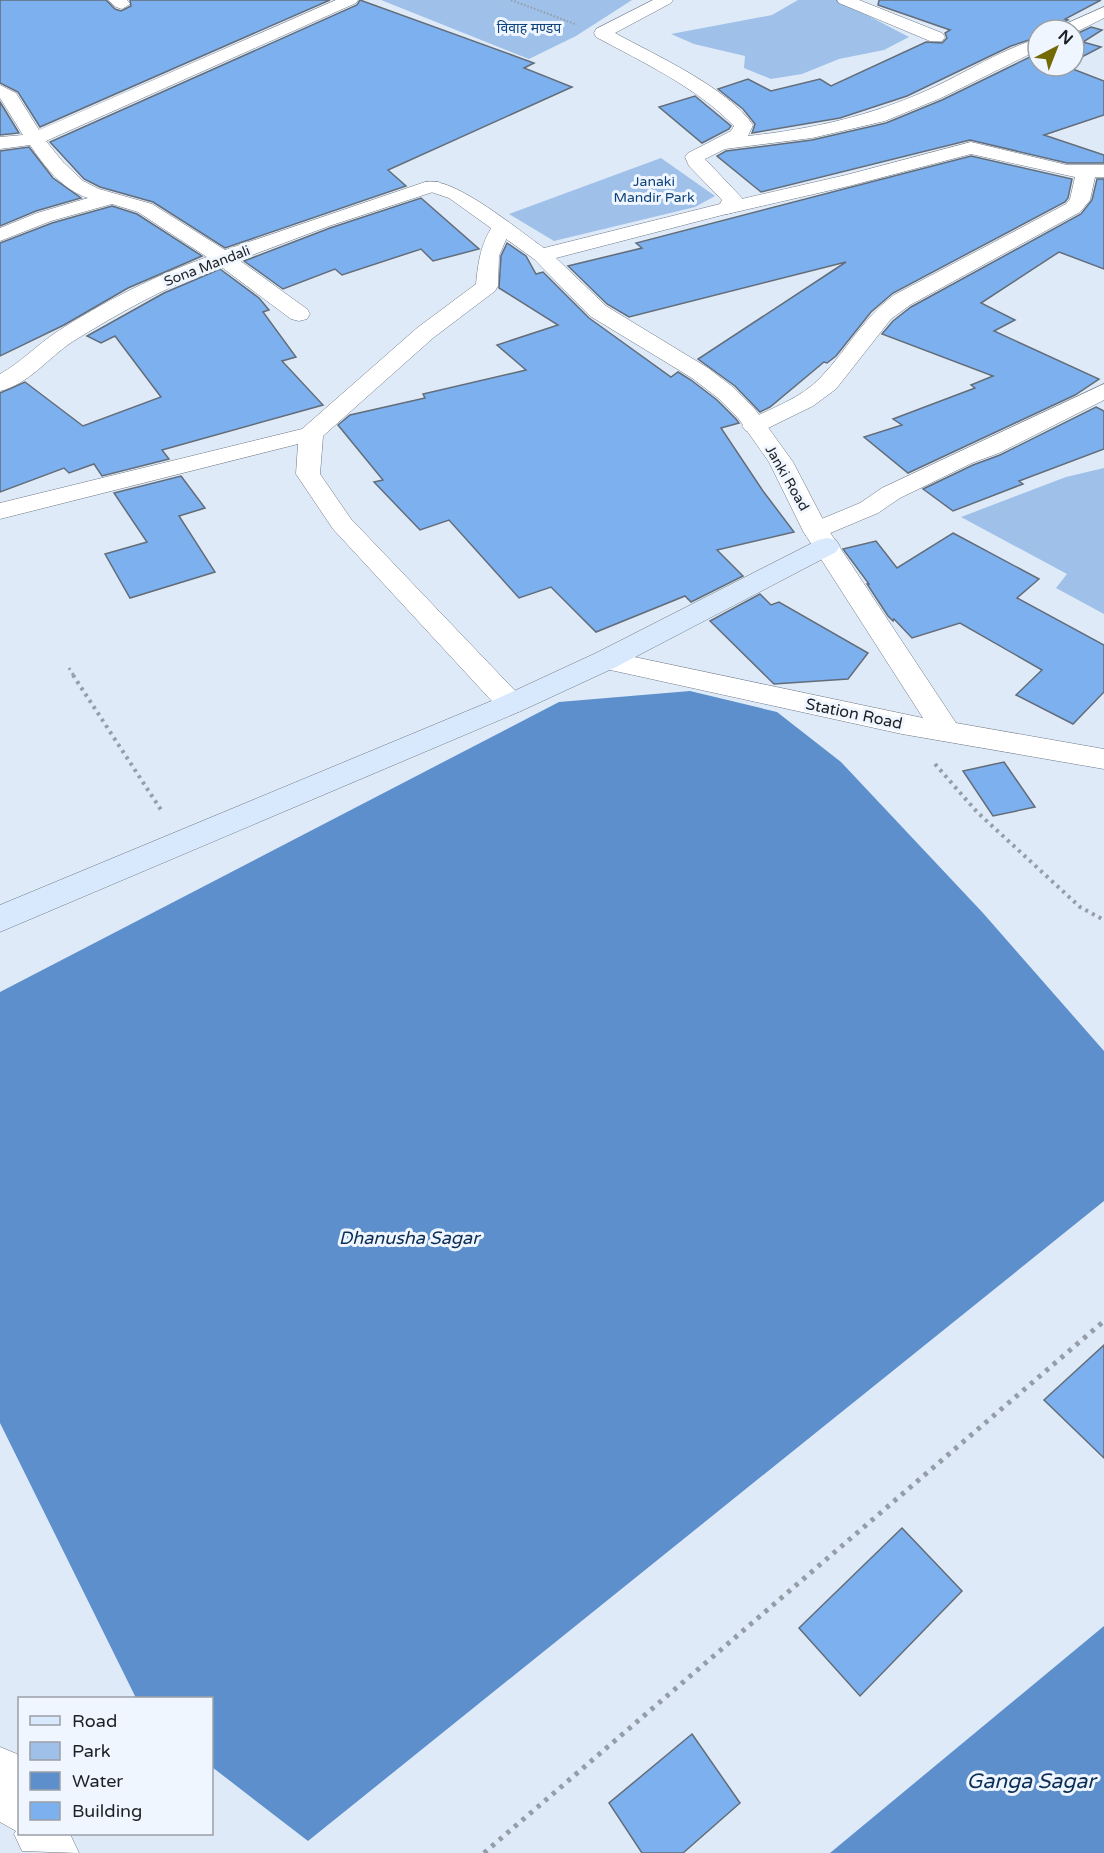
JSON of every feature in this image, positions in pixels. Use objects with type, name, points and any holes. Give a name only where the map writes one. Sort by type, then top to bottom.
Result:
[{"type":"main road","points":[[0,919],[511,704],[606,660],[822,538]]},
{"type":"street","points":[[0,143],[35,139],[350,0]]},
{"type":"street","points":[[602,33],[665,0]]},
{"type":"street","points":[[845,0],[936,38]]},
{"type":"street","points":[[1086,21],[1104,12]]},
{"type":"street","points":[[602,33],[687,81],[727,108],[744,125],[743,130],[695,156],[696,162],[732,198],[733,203],[727,208]]},
{"type":"street","points":[[720,144],[767,140],[816,132],[899,109],[1026,50]]},
{"type":"street","points":[[0,90],[10,97],[35,139],[53,163],[76,185],[90,192],[143,207],[224,258],[299,314]]},
{"type":"street","points":[[542,255],[971,148],[1048,168],[1095,172],[1080,200],[1073,208],[902,300],[883,314],[828,384],[805,401],[754,426]]},
{"type":"street","name":"Janki Road","points":[[432,186],[456,194],[542,255],[598,311],[700,373],[726,393],[781,462],[822,538],[947,732]]},
{"type":"street","name":"Sona Mandali","points":[[0,384],[24,370],[62,339],[141,292],[188,271],[361,208],[432,186]]},
{"type":"street","points":[[0,235],[44,217],[113,197]]},
{"type":"street","points":[[0,511],[311,434],[425,333],[487,286],[489,256],[501,228]]},
{"type":"street","points":[[822,538],[891,493],[1104,392]]},
{"type":"street","points":[[311,434],[308,474],[342,525],[511,704]]},
{"type":"street","name":"Station Road","points":[[606,660],[902,724],[1104,759]]},
{"type":"street","points":[[0,1771],[9,1794],[18,1805]]},
{"type":"street","points":[[40,1835],[54,1853]]},
{"type":"path","points":[[511,0],[602,33]]},
{"type":"path","points":[[69,668],[182,843]]},
{"type":"path","points":[[902,724],[977,812],[1080,907],[1104,920]]},
{"type":"path","points":[[484,1853],[1104,1321]]},
{"type":"green space","name":"विवाह मण्डप","points":[[381,0],[632,0],[576,36],[529,59]]},
{"type":"green space","points":[[798,0],[838,0],[909,37],[884,50],[839,59],[802,74],[771,79],[744,68],[745,56],[694,44],[671,34],[772,15]]},
{"type":"green space","name":"Janaki Mandir Park","points":[[661,158],[715,196],[695,207],[554,241],[509,214]]},
{"type":"green space","points":[[1104,468],[1104,614],[1056,588],[1067,574],[961,517],[1066,477]]},
{"type":"water","name":"Dhanusha Sagar","points":[[690,691],[777,712],[841,762],[983,913],[1104,1051],[1104,1201],[308,1841],[213,1768],[213,1697],[136,1697],[0,1423],[0,992],[559,702]]},
{"type":"water","name":"Ganga Sagar","points":[[1104,1626],[1104,1853],[830,1853]]},
{"type":"building","points":[[0,0],[106,0],[115,9],[121,11],[131,6],[130,0],[330,0],[40,127],[18,92],[0,83]]},
{"type":"building","points":[[360,0],[534,63],[524,68],[572,87],[388,170],[406,186],[225,248],[153,202],[100,187],[84,179],[50,142],[357,5]]},
{"type":"building","points":[[879,0],[1101,0],[1067,18],[1026,18],[1026,41],[907,96],[840,118],[752,133],[755,124],[743,109],[718,89],[748,79],[771,91],[820,79],[831,86],[926,42],[942,43],[947,38],[945,33],[950,30],[878,5]]},
{"type":"building","points":[[1091,27],[1102,30],[1086,40],[1086,29]]},
{"type":"building","points":[[1086,43],[1101,47],[1086,55]]},
{"type":"building","points":[[1026,59],[1026,78],[1086,78],[1086,74],[1104,81],[1104,115],[1044,135],[1104,155],[1104,163],[1067,163],[970,140],[761,192],[717,156],[726,151],[812,140],[886,123],[942,100]]},
{"type":"building","points":[[695,96],[731,126],[702,143],[659,107]]},
{"type":"building","points":[[0,102],[19,133],[0,135]]},
{"type":"building","points":[[29,147],[53,178],[81,198],[36,211],[0,226],[0,151]]},
{"type":"building","points":[[971,156],[1072,179],[1068,198],[1065,202],[893,293],[871,312],[836,356],[827,363],[824,362],[770,407],[760,412],[735,386],[698,359],[846,262],[629,317],[607,304],[568,266],[642,248],[636,243]]},
{"type":"building","points":[[1097,179],[1104,179],[1104,269],[1059,252],[981,303],[1015,320],[994,331],[1099,379],[1075,395],[908,473],[864,437],[902,425],[893,419],[975,388],[971,385],[993,376],[882,334],[893,321],[911,307],[1081,214],[1092,200]]},
{"type":"building","points":[[421,198],[479,249],[433,261],[421,249],[342,275],[335,269],[283,289],[244,261],[330,228]]},
{"type":"building","points":[[112,206],[137,214],[202,256],[128,288],[64,325],[0,356],[0,243],[52,223]]},
{"type":"building","points":[[507,243],[526,256],[536,274],[543,272],[589,318],[671,377],[678,372],[691,380],[717,400],[739,423],[721,428],[763,491],[794,532],[717,550],[743,576],[691,602],[685,596],[596,632],[551,587],[519,598],[449,520],[420,530],[374,482],[383,480],[338,425],[350,415],[425,398],[423,394],[526,370],[497,345],[558,325],[499,288],[501,256]]},
{"type":"building","points":[[220,269],[259,298],[269,310],[263,312],[296,357],[282,361],[323,405],[162,450],[169,459],[102,476],[94,464],[69,473],[64,468],[0,492],[0,393],[25,382],[83,426],[161,397],[115,336],[101,343],[87,336],[164,293]]},
{"type":"building","points":[[1096,407],[1104,411],[1104,449],[1019,481],[1023,484],[953,511],[923,489],[1000,455]]},
{"type":"building","points":[[181,476],[205,508],[179,516],[215,572],[130,598],[105,554],[147,542],[114,493]]},
{"type":"building","points":[[953,533],[1039,579],[1017,598],[1104,645],[1104,692],[1073,724],[1016,695],[1042,670],[960,623],[912,638],[894,619],[893,621],[888,616],[867,584],[869,584],[843,549],[876,541],[897,568]]},
{"type":"building","points":[[760,594],[771,605],[779,602],[868,653],[848,679],[774,684],[710,621]]},
{"type":"building","points":[[1004,762],[1035,807],[993,816],[963,771]]},
{"type":"building","points":[[1104,1345],[1104,1458],[1044,1400]]},
{"type":"building","points":[[902,1528],[962,1591],[860,1696],[799,1628]]},
{"type":"building","points":[[692,1734],[740,1803],[683,1853],[642,1853],[609,1803]]}]
